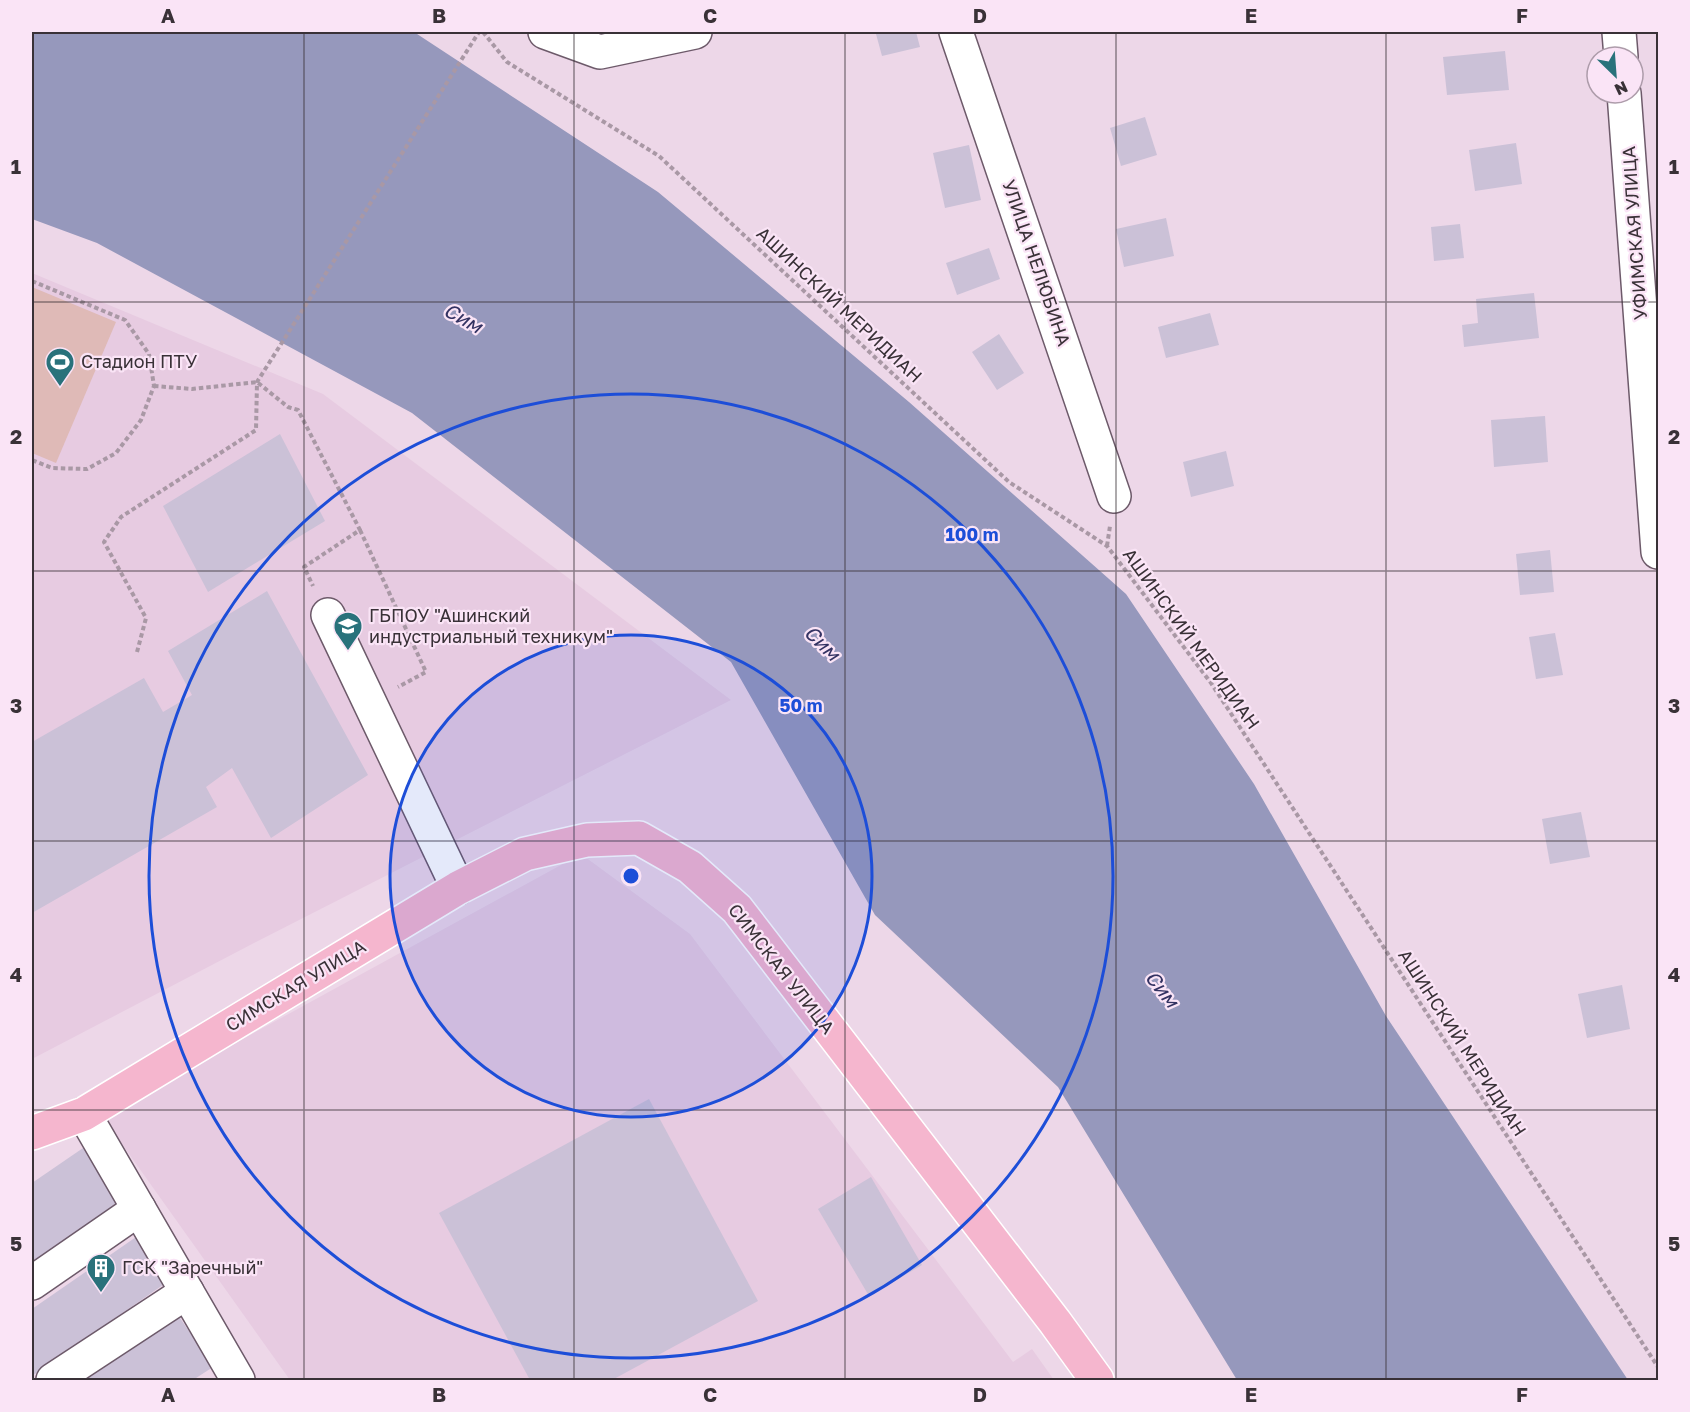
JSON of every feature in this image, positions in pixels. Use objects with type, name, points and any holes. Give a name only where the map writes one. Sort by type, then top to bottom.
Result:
[{"type":"main road","name":"СИМСКАЯ УЛИЦА","points":[[32,1132],[84,1114],[458,888],[525,854],[587,840],[639,838],[690,867],[737,909],[1097,1380]]},
{"type":"street","points":[[545,32],[600,52],[695,32]]},
{"type":"street","name":"УЛИЦА НЕЛЮБИНА","points":[[956,32],[1114,496]]},
{"type":"street","name":"УФИМСКАЯ УЛИЦА","points":[[1625,105],[1658,536]]},
{"type":"street","points":[[328,615],[458,888]]},
{"type":"street","points":[[84,1114],[187,1292],[233,1378]]},
{"type":"street","points":[[32,1283],[139,1209]]},
{"type":"street","points":[[53,1380],[187,1292]]},
{"type":"path","points":[[136,652],[146,618],[104,542],[121,517],[256,430],[257,382],[481,32]]},
{"type":"path","name":"АШИНСКИЙ МЕРИДИАН","points":[[481,32],[507,62],[658,156],[1009,482],[1107,546],[1211,683],[1659,1367]]},
{"type":"path","points":[[32,281],[126,320],[149,354],[154,386],[141,420],[116,453],[87,469],[52,468],[32,460]]},
{"type":"path","points":[[154,386],[192,389],[257,382],[288,407],[298,410],[360,530],[426,672],[370,703]]},
{"type":"path","points":[[328,615],[304,567],[360,530]]},
{"type":"shaded area","name":"ГБПОУ \"Ашинский индустриальный техникум\"","points":[[32,273],[323,394],[731,700],[32,1059]]},
{"type":"shaded area","name":"Стадион ПТУ","points":[[32,287],[116,322],[56,463],[32,453]]},
{"type":"shaded area","points":[[581,854],[690,934],[1013,1362],[1032,1349],[1054,1380],[290,1380],[102,1116]]},
{"type":"water","name":"Сим","points":[[32,32],[414,32],[658,192],[909,402],[1126,594],[1254,784],[1386,1016],[1628,1380],[1237,1380],[1058,1087],[875,915],[731,662],[412,413],[97,243],[32,219]]},
{"type":"building","points":[[916,32],[920,47],[882,56],[876,34]]},
{"type":"building","points":[[1505,51],[1509,90],[1447,95],[1443,57]]},
{"type":"building","points":[[1145,117],[1157,155],[1121,166],[1110,128]]},
{"type":"building","points":[[1516,143],[1522,184],[1475,191],[1469,150]]},
{"type":"building","points":[[969,145],[981,200],[945,208],[933,153]]},
{"type":"building","points":[[1166,218],[1174,256],[1124,267],[1116,229]]},
{"type":"building","points":[[1460,224],[1464,258],[1434,261],[1431,227]]},
{"type":"building","points":[[989,248],[1000,279],[957,295],[946,263]]},
{"type":"building","points":[[1534,293],[1539,338],[1464,347],[1462,325],[1478,323],[1476,299]]},
{"type":"building","points":[[1210,313],[1219,345],[1166,358],[1158,327]]},
{"type":"building","points":[[999,334],[1024,373],[997,390],[972,352]]},
{"type":"building","points":[[1545,416],[1548,462],[1494,467],[1491,420]]},
{"type":"building","points":[[280,434],[325,521],[208,592],[163,506]]},
{"type":"building","points":[[1226,451],[1234,486],[1191,497],[1183,462]]},
{"type":"building","points":[[1550,550],[1554,592],[1520,595],[1516,554]]},
{"type":"building","points":[[267,591],[368,775],[271,838],[232,768],[206,787],[217,807],[32,913],[32,742],[144,678],[163,712],[192,695],[168,651]]},
{"type":"building","points":[[1555,633],[1563,675],[1536,679],[1529,637]]},
{"type":"building","points":[[1581,812],[1590,857],[1550,864],[1542,819]]},
{"type":"building","points":[[1622,985],[1630,1029],[1587,1038],[1578,994]]},
{"type":"building","points":[[649,1099],[758,1301],[612,1380],[530,1380],[439,1213]]},
{"type":"building","name":"ГСК \"Заречный\"","points":[[86,1146],[125,1203],[32,1267],[32,1183]]},
{"type":"building","points":[[871,1177],[922,1265],[869,1296],[818,1209]]},
{"type":"building","name":"ГСК \"Заречный\"","points":[[139,1235],[170,1280],[32,1376],[32,1309]]},
{"type":"building","name":"ГСК \"Заречный\"","points":[[178,1315],[213,1367],[193,1380],[82,1380]]},
{"type":"place","name":"Стадион ПТУ","points":[[60,388]]},
{"type":"place","name":"ГБПОУ \"Ашинский индустриальный техникум\"","points":[[348,652]]},
{"type":"place","name":"ГСК \"Заречный\"","points":[[101,1294]]}]
